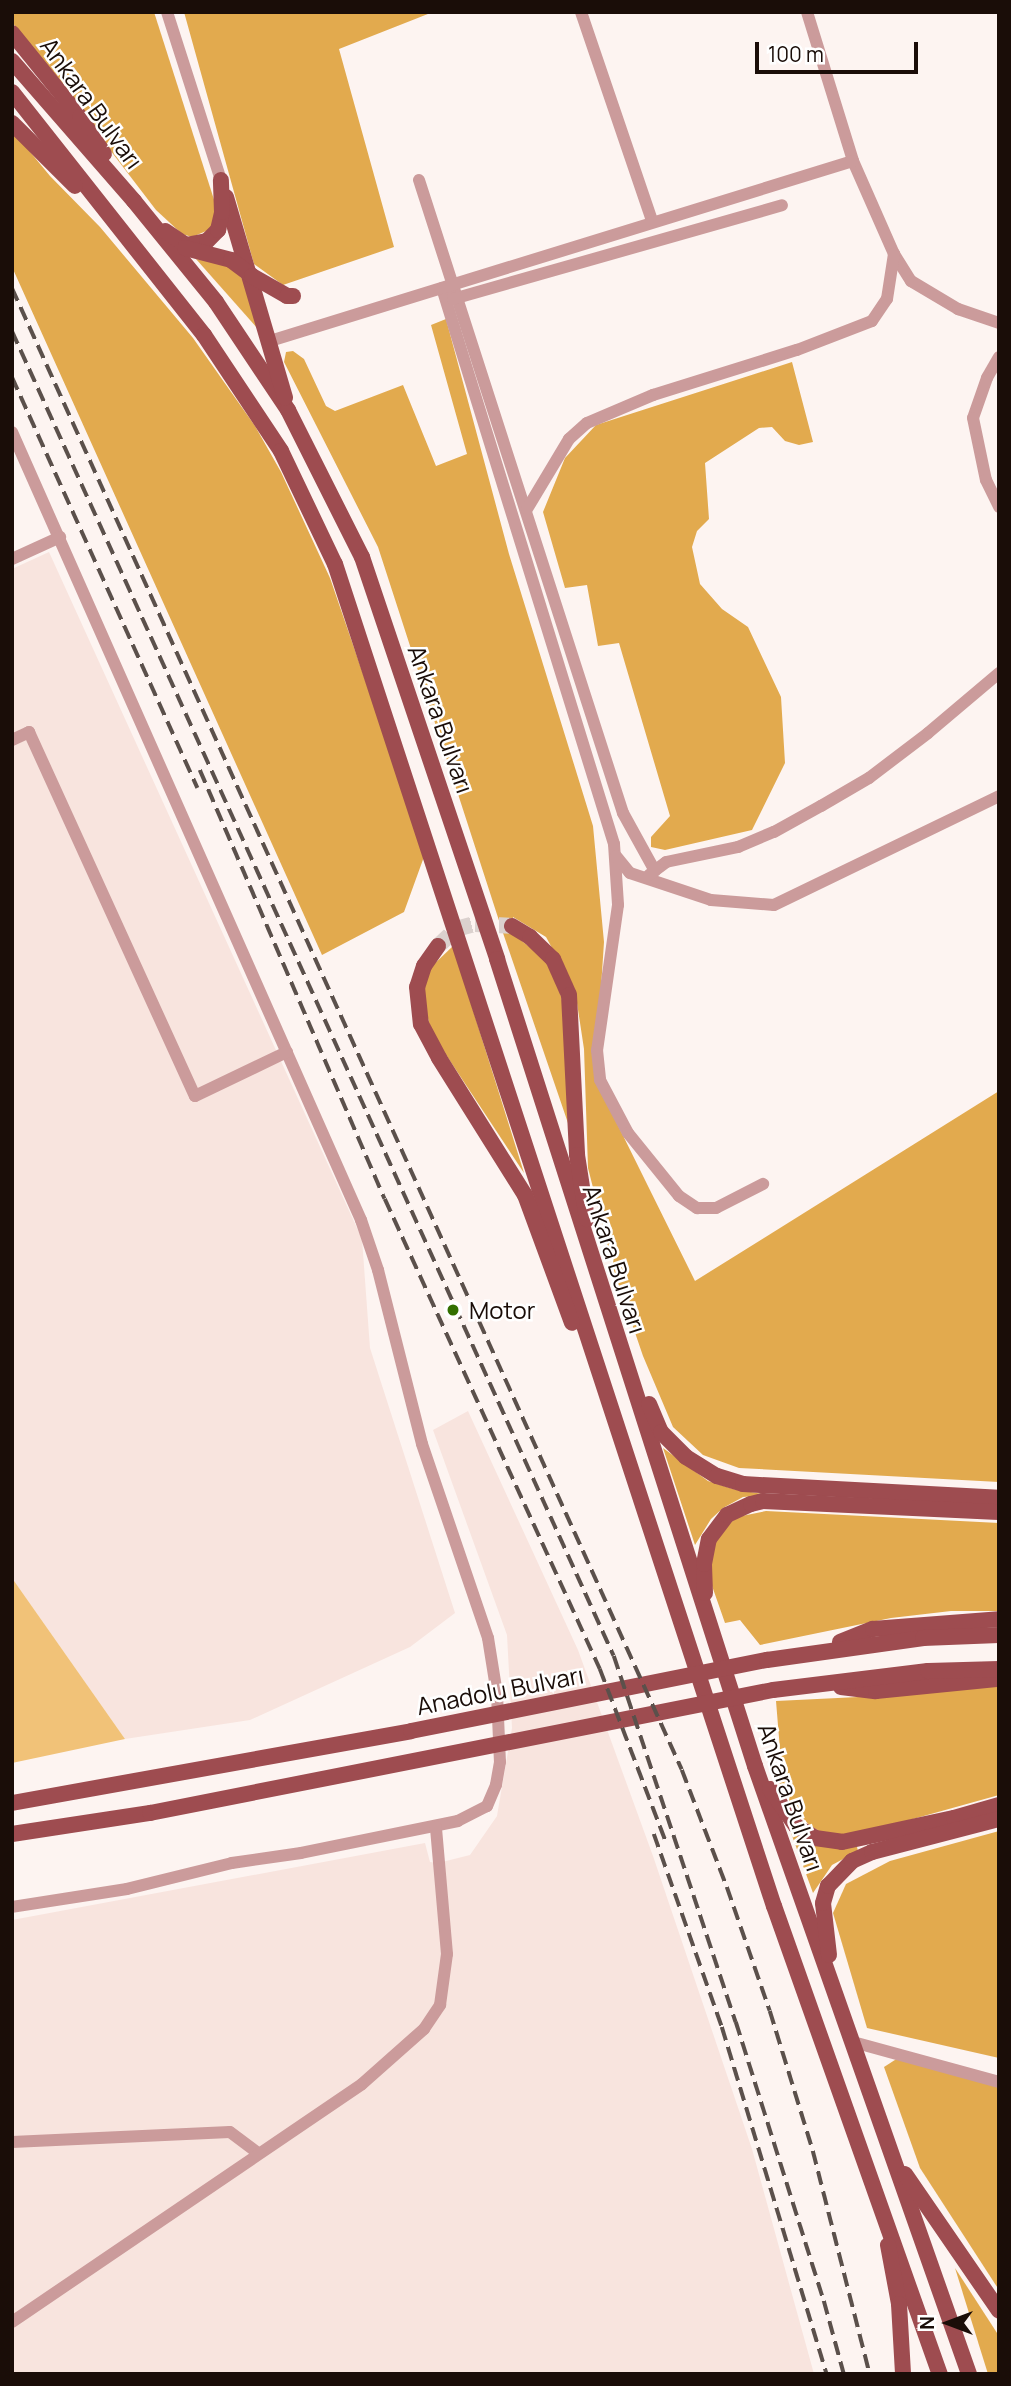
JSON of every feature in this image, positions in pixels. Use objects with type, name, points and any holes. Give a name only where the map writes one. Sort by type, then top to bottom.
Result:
[{"type":"main road","name":"Ankara Bulvarı","points":[[12,33],[80,117],[134,201]]},
{"type":"main road","name":"Ankara Bulvarı","points":[[15,64],[134,201],[216,302],[288,410],[362,557],[492,946],[755,1766],[969,2374]]},
{"type":"main road","name":"Ankara Bulvarı","points":[[12,92],[204,335],[281,451],[335,564],[774,1906],[940,2374]]},
{"type":"main road","name":"Ankara Bulvarı","points":[[12,123],[126,236]]},
{"type":"main road","points":[[172,239],[186,245],[196,245],[207,241],[218,230],[222,212],[221,180]]},
{"type":"main road","points":[[221,180],[252,276],[288,410]]},
{"type":"main road","points":[[134,201],[172,239],[186,248],[232,260],[252,276],[287,296],[293,296]]},
{"type":"main road","points":[[512,926],[530,937],[553,959],[569,995],[577,1155],[598,1280],[619,1312],[660,1432],[701,1468],[743,1484],[999,1498]]},
{"type":"main road","points":[[438,946],[420,976],[417,998],[421,1024],[529,1204],[584,1361],[614,1419]]},
{"type":"main road","points":[[707,1616],[705,1552],[719,1523],[739,1508],[763,1501],[999,1511]]},
{"type":"main road","points":[[816,1652],[873,1629],[999,1619]]},
{"type":"main road","name":"Anadolu Bulvarı","points":[[12,1803],[411,1731],[767,1660],[923,1638],[999,1635]]},
{"type":"main road","points":[[12,1834],[150,1812],[773,1690],[928,1671],[999,1669]]},
{"type":"main road","points":[[814,1684],[876,1691],[999,1679]]},
{"type":"main road","points":[[755,1766],[796,1826],[815,1838],[832,1841],[851,1842],[999,1805]]},
{"type":"main road","points":[[831,1978],[823,1903],[828,1886],[837,1873],[852,1861],[872,1853],[999,1819]]},
{"type":"main road","points":[[860,2145],[887,2240],[897,2293],[903,2374]]},
{"type":"main road","points":[[892,2155],[999,2311]]},
{"type":"street","points":[[167,12],[221,180]]},
{"type":"street","points":[[581,12],[652,221]]},
{"type":"street","points":[[807,12],[853,161],[894,254],[911,281],[958,309],[999,323]]},
{"type":"street","points":[[450,292],[652,221],[853,161]]},
{"type":"street","points":[[419,180],[615,856],[618,905],[597,1050],[600,1080],[628,1133],[679,1196],[697,1208],[716,1208],[763,1184]]},
{"type":"street","points":[[270,341],[782,205]]},
{"type":"street","points":[[527,509],[569,439],[587,423],[653,396],[797,351],[872,321],[887,299],[894,254]]},
{"type":"street","points":[[450,292],[527,509],[622,813],[650,874]]},
{"type":"street","points":[[999,357],[987,378],[973,418],[986,480],[999,507]]},
{"type":"street","points":[[12,432],[366,1233],[379,1270],[422,1444],[488,1638],[496,1694],[500,1762],[496,1785],[487,1806],[476,1814],[436,1827],[232,1863],[127,1889],[12,1907]]},
{"type":"street","points":[[12,559],[60,537]]},
{"type":"street","points":[[650,874],[666,862],[738,847],[774,832],[821,806],[869,778],[999,673]]},
{"type":"street","points":[[12,740],[29,732],[95,883],[195,1096],[287,1052]]},
{"type":"street","points":[[615,856],[630,873],[650,874],[712,900],[774,905],[999,796]]},
{"type":"street","points":[[12,2322],[258,2152],[362,2084],[424,2029],[440,2005],[447,1954],[436,1827]]},
{"type":"street","points":[[853,2042],[999,2082]]},
{"type":"street","points":[[12,2142],[230,2132],[258,2152]]},
{"type":"shaded area","points":[[12,12],[154,12],[217,209],[211,229],[192,237],[182,234],[156,210],[12,22]]},
{"type":"shaded area","points":[[184,12],[433,12],[339,49],[394,247],[283,285],[254,264]]},
{"type":"shaded area","points":[[12,130],[50,176],[100,227],[193,338],[255,426],[281,472],[330,578],[425,854],[404,912],[322,955],[12,267]]},
{"type":"shaded area","points":[[196,259],[231,264],[243,280],[257,328]]},
{"type":"shaded area","points":[[446,319],[509,554],[593,826],[604,942],[595,1079],[695,1281],[999,1091],[999,1482],[739,1468],[703,1455],[673,1427],[643,1356],[615,1274],[588,1168],[584,1049],[575,990],[546,937],[513,917],[512,933],[542,957],[557,979],[563,1005],[569,1126],[503,933],[378,547],[284,362],[286,352],[293,351],[304,359],[326,406],[335,411],[403,385],[436,466],[467,454],[431,325]]},
{"type":"shaded area","points":[[792,362],[813,442],[799,445],[785,441],[772,427],[759,428],[705,463],[709,519],[697,531],[692,547],[700,584],[722,609],[748,627],[781,697],[785,763],[752,830],[665,850],[651,847],[651,837],[670,816],[619,643],[598,646],[587,585],[565,588],[543,512],[565,458],[596,425]]},
{"type":"shaded area","points":[[49,552],[362,1239],[370,1348],[455,1613],[410,1647],[250,1720],[125,1739],[12,1578],[12,569]]},
{"type":"shaded area","points":[[453,946],[524,1173],[431,1032],[424,1000],[425,980],[429,969]]},
{"type":"shaded area","points":[[468,1411],[578,1650],[653,1856],[752,2149],[814,2374],[12,2374],[12,1920],[425,1843],[430,1862],[438,1863],[470,1855],[497,1816],[512,1728],[507,1635],[433,1430]]},
{"type":"shaded area","points":[[663,1448],[708,1481],[733,1489],[768,1495],[743,1497],[723,1508],[711,1519],[695,1545]]},
{"type":"shaded area","points":[[766,1511],[999,1523],[999,1611],[951,1611],[891,1618],[760,1645],[740,1620],[725,1623],[711,1583],[711,1558],[715,1543],[737,1517]]},
{"type":"shaded area","points":[[12,1578],[125,1739],[12,1763]]},
{"type":"shaded area","points":[[999,1684],[999,1795],[852,1836],[827,1835],[810,1826],[784,1796],[774,1767],[781,1762],[776,1701],[879,1696]]},
{"type":"shaded area","points":[[999,1831],[999,2058],[867,2028],[833,1913],[846,1884],[890,1861]]},
{"type":"shaded area","points":[[791,1833],[816,1845],[857,1847],[858,1851],[832,1865],[813,1893]]},
{"type":"shaded area","points":[[898,2058],[999,2087],[999,2290],[920,2168],[884,2067]]},
{"type":"shaded area","points":[[955,2268],[999,2336],[999,2374],[988,2374]]},
{"type":"tunnel","points":[[438,946],[456,929],[475,924],[512,926]]},
{"type":"railway","points":[[12,288],[682,1770],[727,1887],[770,2011],[813,2151],[870,2374]]},
{"type":"railway","points":[[12,331],[614,1656],[736,2022],[824,2301],[844,2374]]},
{"type":"railway","points":[[12,377],[198,788]]},
{"type":"railway","points":[[200,770],[385,1199],[600,1669],[666,1842]]},
{"type":"railway","points":[[654,1834],[722,2027],[827,2374]]},
{"type":"place","name":"Motor","points":[[453,1310]]}]
